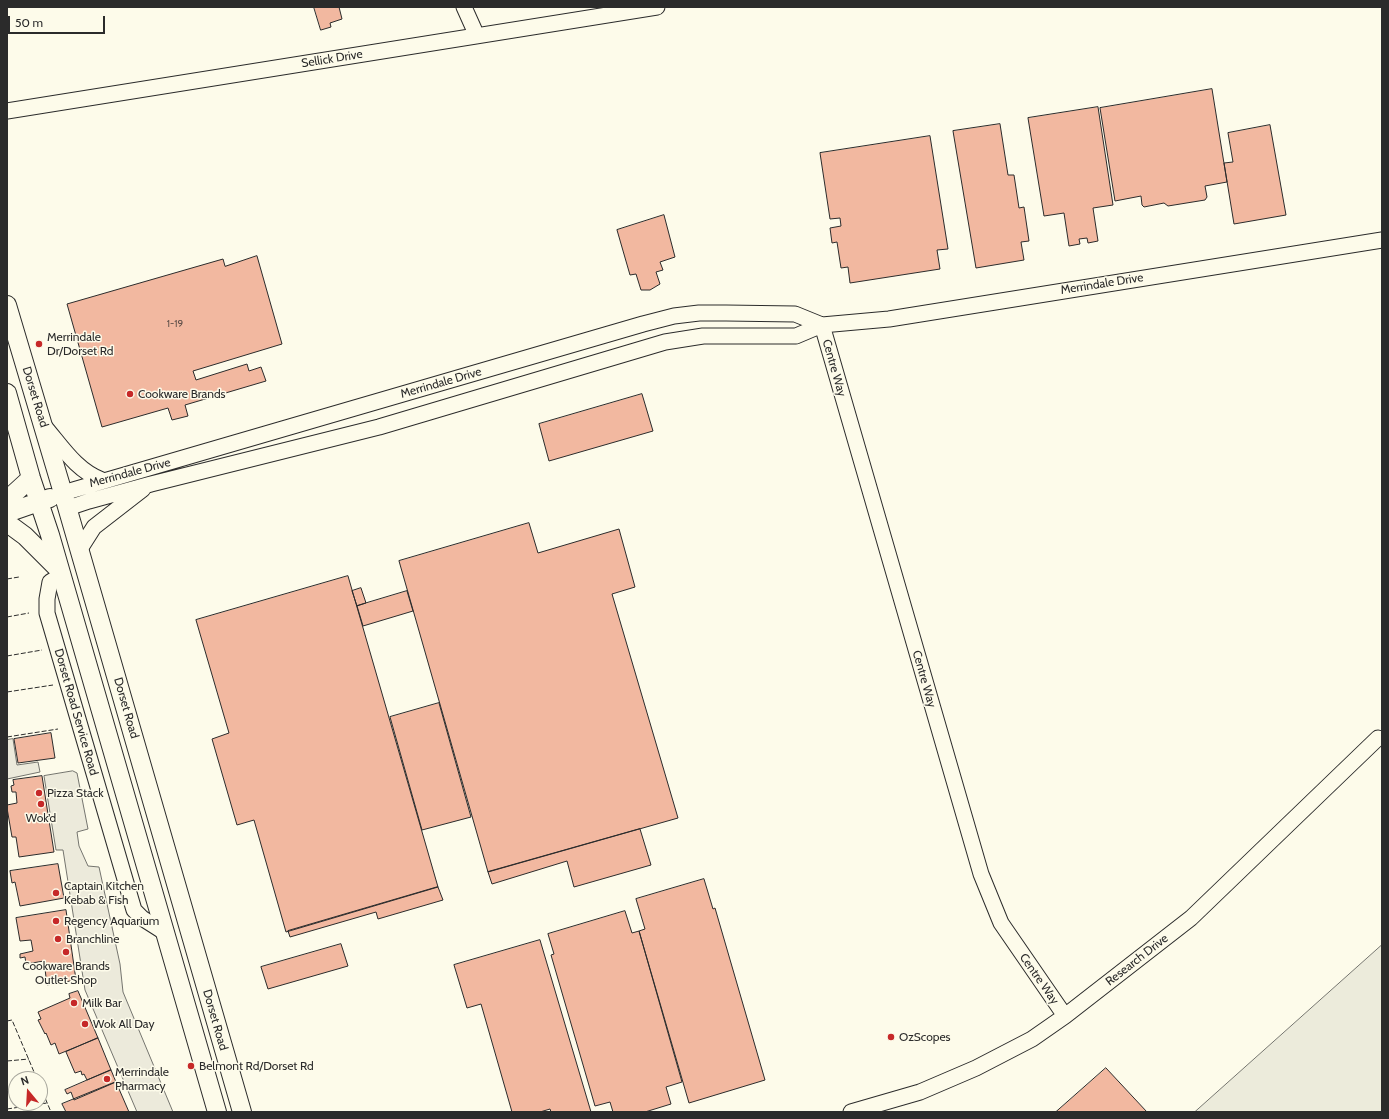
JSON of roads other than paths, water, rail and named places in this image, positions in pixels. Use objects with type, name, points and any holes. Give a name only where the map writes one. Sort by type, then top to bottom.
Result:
[{"type":"main road","name":"Dorset Road","points":[[7,305],[66,500],[242,1112]]},
{"type":"main road","name":"Dorset Road","points":[[7,393],[31,478],[61,573],[217,1112]]},
{"type":"main road","points":[[7,500],[31,478]]},
{"type":"main road","points":[[61,573],[8,521],[66,500]]},
{"type":"main road","points":[[173,961],[196,954]]},
{"type":"street","points":[[464,7],[476,36]]},
{"type":"street","name":"Sellick Drive","points":[[7,111],[657,7]]},
{"type":"street","name":"Merrindale Drive","points":[[66,500],[151,484],[338,438],[665,342],[703,336],[796,336],[822,325],[889,319],[1382,240]]},
{"type":"street","name":"Merrindale Drive","points":[[66,500],[102,480],[331,416],[674,316],[699,313],[795,314],[822,325]]},
{"type":"street","name":"Centre Way","points":[[822,325],[980,874],[1001,923],[1065,1016]]},
{"type":"street","points":[[470,375],[477,398]]},
{"type":"street","points":[[331,416],[338,438]]},
{"type":"street","points":[[43,425],[80,468],[91,476],[102,480]]},
{"type":"street","points":[[80,549],[94,526],[151,484]]},
{"type":"street","name":"Dorset Road Service Road","points":[[61,573],[50,582],[46,613],[134,910],[142,918],[164,932]]},
{"type":"street","name":"Research Drive","points":[[851,1112],[920,1092],[976,1068],[1032,1039],[1065,1016],[1191,918],[1378,738]]},
{"type":"place","name":"Merrindale Dr/Dorset Rd","points":[[39,344]]},
{"type":"place","name":"Cookware Brands","points":[[130,394]]},
{"type":"place","name":"Pizza Stack","points":[[39,793]]},
{"type":"place","name":"Wok’d","points":[[41,804]]},
{"type":"place","name":"Captain Kitchen Kebab & Fish","points":[[56,893]]},
{"type":"place","name":"Regency Aquarium","points":[[56,921]]},
{"type":"place","name":"Branchline","points":[[58,939]]},
{"type":"place","name":"Cookware Brands Outlet Shop","points":[[66,952]]},
{"type":"place","name":"Milk Bar","points":[[74,1003]]},
{"type":"place","name":"Wok All Day","points":[[85,1024]]},
{"type":"place","name":"OzScopes","points":[[891,1037]]},
{"type":"place","name":"Belmont Rd/Dorset Rd","points":[[191,1066]]},
{"type":"place","name":"Merrindale Pharmacy","points":[[107,1079]]}]
